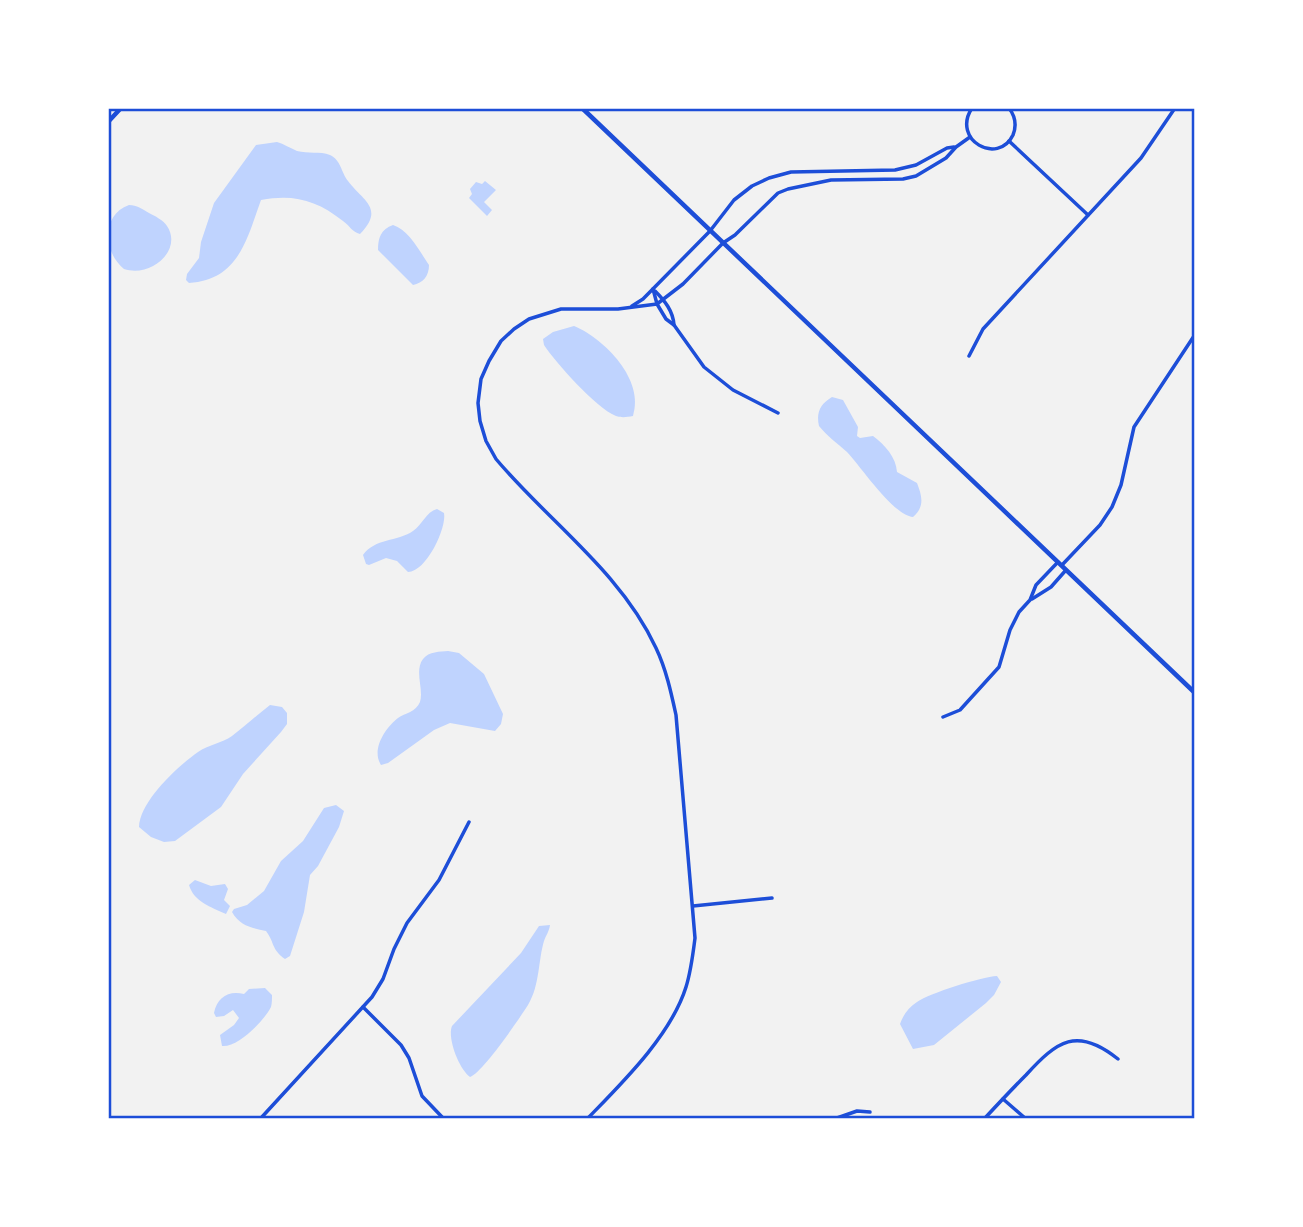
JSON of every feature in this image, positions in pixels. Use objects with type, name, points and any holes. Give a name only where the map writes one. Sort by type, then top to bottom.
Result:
[{"type":"street","points":[[108,122],[121,108]]},
{"type":"street","points":[[582,108],[1195,692]]},
{"type":"street","points":[[970,109],[966,121],[970,137],[979,146],[991,149],[1009,141],[1015,130],[1009,108]]},
{"type":"street","points":[[969,356],[983,328],[1141,158],[1175,108]]},
{"type":"street","points":[[588,1118],[624,1082],[674,1015],[686,988],[692,962],[695,938],[693,906],[676,715],[656,647],[630,604],[609,578],[496,459],[486,442],[478,403],[481,379],[501,341],[529,319],[561,309],[618,309],[657,304],[683,284],[778,193],[831,180],[903,179],[916,176],[946,158],[970,137]]},
{"type":"street","points":[[1009,141],[1088,215]]},
{"type":"street","points":[[631,307],[643,299],[710,230],[734,200],[752,186],[790,172],[895,170],[916,165],[947,148],[956,147]]},
{"type":"street","points":[[653,289],[673,316],[674,325]]},
{"type":"street","points":[[653,289],[657,304],[666,319],[674,325],[692,354],[710,373],[733,390],[778,413]]},
{"type":"street","points":[[943,717],[960,710],[999,667],[1013,623],[1030,600],[1036,585],[1062,565],[1100,525],[1112,507],[1121,485],[1134,427],[1195,336]]},
{"type":"street","points":[[1030,600],[1051,587],[1062,565]]},
{"type":"street","points":[[261,1118],[363,1007],[383,979],[407,923],[421,908],[439,880],[469,822]]},
{"type":"street","points":[[693,906],[772,898]]},
{"type":"street","points":[[363,1007],[401,1045],[409,1058],[422,1096],[443,1118]]},
{"type":"street","points":[[985,1118],[1045,1054],[1058,1045],[1084,1041],[1105,1049],[1118,1059]]},
{"type":"street","points":[[1003,1098],[1025,1118]]},
{"type":"street","points":[[837,1118],[857,1111],[870,1112]]},
{"type":"water","points":[[277,142],[297,151],[334,157],[348,181],[369,205],[371,218],[367,225],[360,234],[333,214],[304,200],[261,200],[245,242],[230,265],[206,280],[189,283],[186,280],[187,274],[199,258],[201,242],[214,203],[256,145]]},
{"type":"water","points":[[485,181],[496,190],[484,202],[492,210],[487,216],[469,198],[472,194],[470,189],[476,182],[482,184]]},
{"type":"water","points":[[129,205],[161,220],[171,235],[168,253],[162,260],[154,266],[134,271],[124,269],[117,262],[109,244],[108,234],[113,217]]},
{"type":"water","points":[[393,225],[409,236],[429,265],[427,276],[417,284],[413,285],[378,250],[381,234]]},
{"type":"water","points":[[574,326],[598,340],[620,362],[633,389],[633,416],[616,416],[598,404],[544,345],[543,339],[553,332]]},
{"type":"water","points":[[832,397],[843,400],[858,427],[857,436],[873,436],[882,443],[895,461],[897,472],[917,483],[921,501],[913,517],[887,500],[847,452],[819,426],[820,409]]},
{"type":"water","points":[[437,509],[444,513],[442,529],[434,548],[422,565],[408,572],[397,561],[386,558],[366,564],[363,555],[368,550],[413,531]]},
{"type":"water","points":[[431,653],[459,653],[484,674],[503,714],[501,724],[495,731],[450,723],[434,730],[388,763],[381,765],[378,753],[384,733],[398,718],[413,710],[420,702],[420,664],[425,656]]},
{"type":"water","points":[[270,705],[282,707],[287,713],[287,724],[243,774],[221,807],[175,841],[164,842],[151,837],[139,827],[146,806],[161,785],[180,766],[202,750],[232,736]]},
{"type":"water","points":[[336,805],[344,811],[339,827],[318,866],[310,875],[304,912],[290,956],[285,959],[275,949],[266,931],[243,923],[232,912],[247,905],[264,891],[281,861],[303,841],[324,808]]},
{"type":"water","points":[[195,880],[211,886],[225,884],[228,889],[224,900],[230,906],[226,914],[195,896],[189,885]]},
{"type":"water","points":[[550,925],[542,949],[535,989],[528,1005],[492,1056],[470,1077],[455,1053],[451,1038],[452,1026],[521,953],[539,926]]},
{"type":"water","points":[[997,976],[1001,982],[986,1003],[934,1045],[913,1049],[900,1024],[911,1006],[944,990]]},
{"type":"water","points":[[265,988],[272,995],[268,1013],[242,1038],[222,1046],[220,1035],[239,1018],[233,1010],[224,1016],[216,1017],[214,1013],[218,1003],[229,994],[244,994],[249,989]]}]
